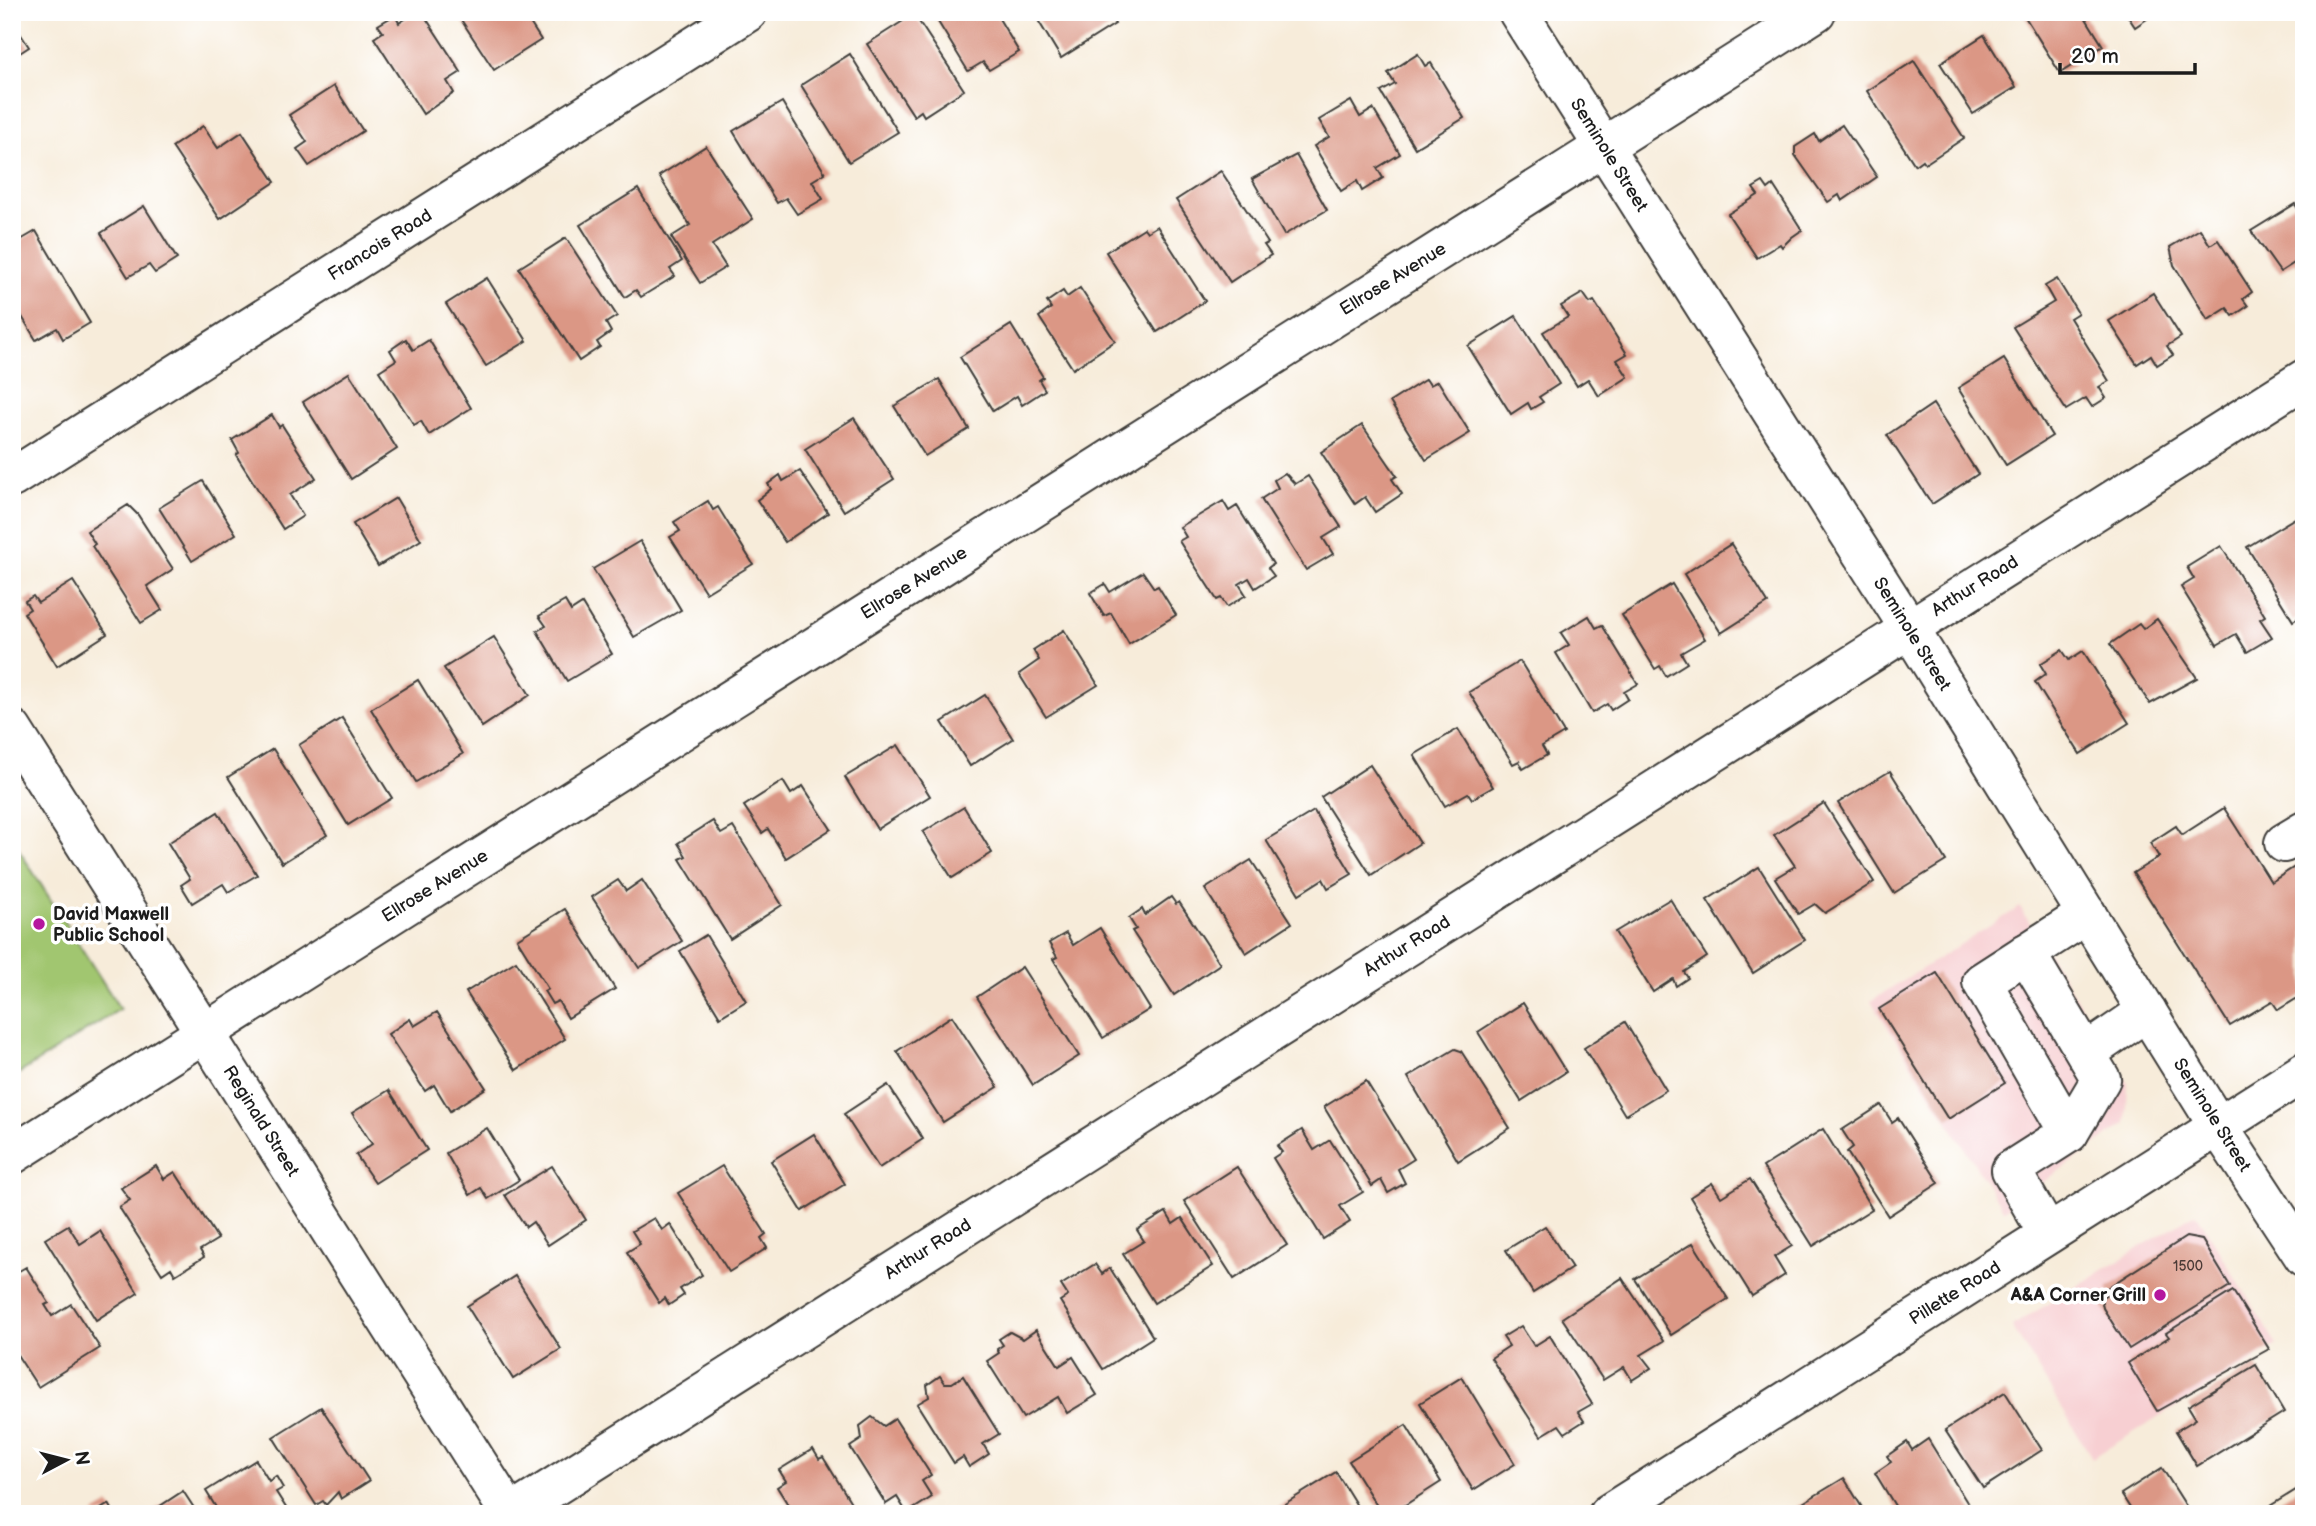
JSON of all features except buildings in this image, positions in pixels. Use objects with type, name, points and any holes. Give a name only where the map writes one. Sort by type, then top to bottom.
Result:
[{"type":"street","name":"Francois Road","points":[[12,478],[748,12]]},
{"type":"street","name":"Seminole Street","points":[[1518,12],[1909,628],[2218,1126],[2299,1241]]},
{"type":"street","name":"Ellrose Avenue","points":[[12,1154],[1816,12]]},
{"type":"street","name":"Arthur Road","points":[[511,1514],[2304,379]]},
{"type":"street","name":"Reginald Street","points":[[12,729],[511,1514]]},
{"type":"street","points":[[2069,1133],[1982,982],[2087,914]]},
{"type":"street","points":[[2026,953],[2101,1079],[2069,1133],[2011,1170],[2048,1234]]},
{"type":"street","points":[[2086,1053],[2147,1011]]},
{"type":"street","name":"Pillette Road","points":[[1608,1514],[2304,1072]]},
{"type":"shaded area","points":[[2020,907],[2128,1083],[2126,1123],[2004,1210],[1871,1001]]},
{"type":"shaded area","points":[[2196,1213],[2277,1345],[2092,1458],[2012,1326]]},
{"type":"green space","name":"David Maxwell Public School","points":[[12,839],[120,1009],[12,1078]]},
{"type":"place","name":"David Maxwell Public School","points":[[39,924]]},
{"type":"place","name":"A&A Corner Grill","points":[[2160,1295]]}]
